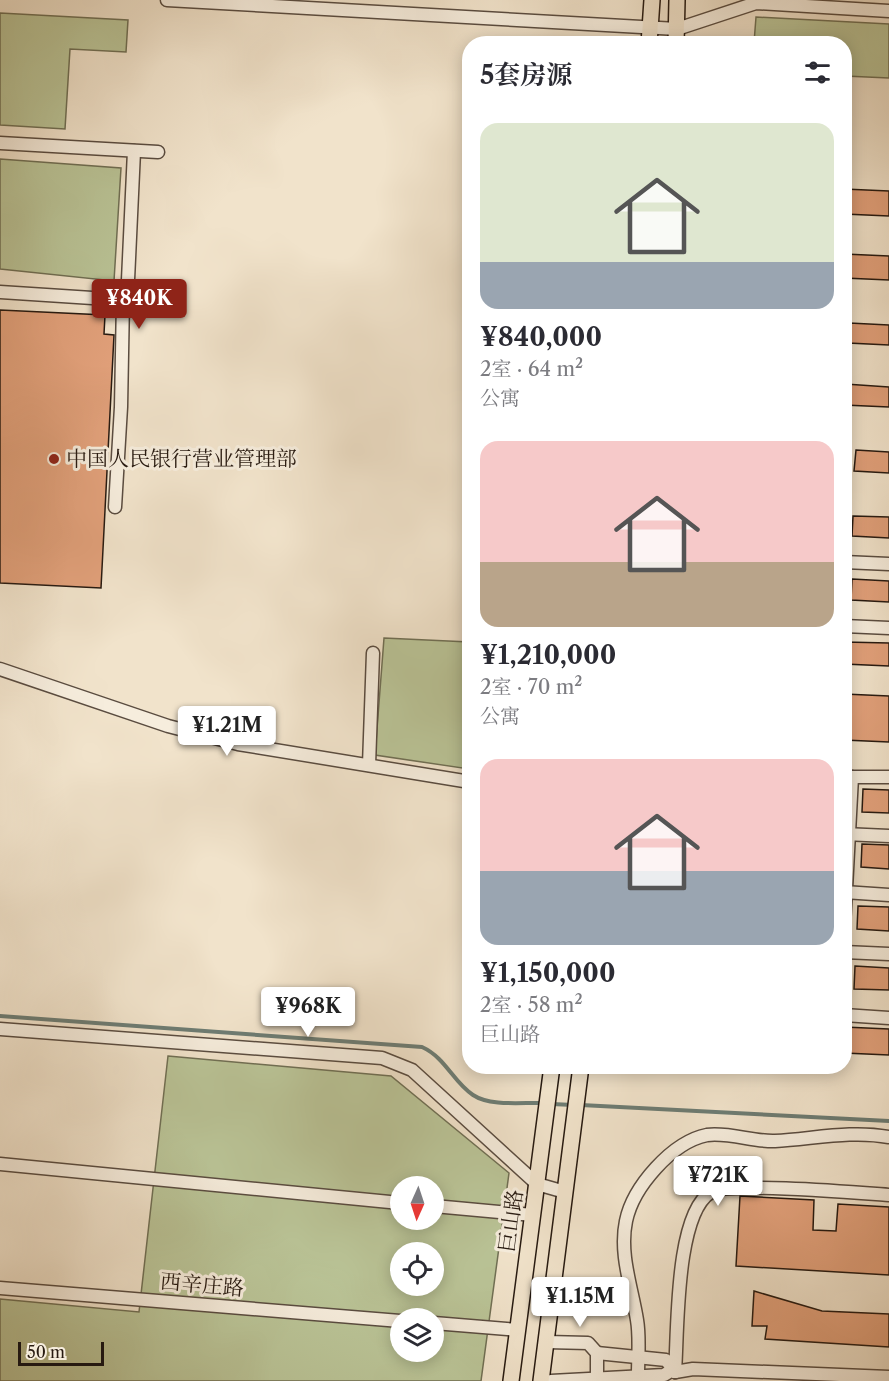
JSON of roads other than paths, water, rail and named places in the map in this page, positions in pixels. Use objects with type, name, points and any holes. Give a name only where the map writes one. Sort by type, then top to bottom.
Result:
[{"type":"main road","points":[[649,36],[652,0]]},
{"type":"main road","points":[[677,0],[677,36]]},
{"type":"main road","name":"巨山路","points":[[511,1381],[551,1074]]},
{"type":"main road","points":[[541,1381],[580,1074]]},
{"type":"street","points":[[167,0],[649,36],[677,36],[756,3],[889,11]]},
{"type":"street","points":[[0,143],[158,152]]},
{"type":"street","points":[[115,507],[121,407],[123,300],[128,280],[134,152]]},
{"type":"street","points":[[0,292],[123,300]]},
{"type":"street","points":[[852,562],[889,564]]},
{"type":"street","points":[[852,626],[889,628]]},
{"type":"street","points":[[369,765],[373,653]]},
{"type":"street","points":[[0,669],[168,726],[238,744],[462,781]]},
{"type":"street","points":[[852,777],[889,777]]},
{"type":"street","points":[[852,834],[889,836]]},
{"type":"street","points":[[852,892],[889,894]]},
{"type":"street","points":[[852,952],[889,954]]},
{"type":"street","points":[[852,1016],[889,1018]]},
{"type":"street","points":[[0,1029],[382,1058],[398,1063],[425,1082],[537,1184],[565,1192]]},
{"type":"street","points":[[638,1375],[638,1323],[624,1254],[626,1221],[632,1206],[654,1169],[669,1154],[708,1135],[775,1141],[822,1135],[889,1137]]},
{"type":"street","points":[[0,1164],[390,1202]]},
{"type":"street","points":[[675,1372],[685,1237],[694,1211],[711,1191],[738,1187],[889,1195]]},
{"type":"street","points":[[444,1207],[533,1215]]},
{"type":"street","name":"西辛庄路","points":[[0,1288],[390,1320]]},
{"type":"street","points":[[444,1324],[518,1330]]},
{"type":"street","points":[[547,1342],[588,1343],[597,1353],[597,1380]]},
{"type":"street","points":[[597,1353],[666,1360],[675,1372]]},
{"type":"street","points":[[551,1381],[663,1375],[674,1369],[675,1372],[693,1369],[889,1377]]},
{"type":"waterway","points":[[0,1016],[422,1047],[437,1057],[466,1090],[480,1099],[498,1103],[544,1103]]},
{"type":"waterway","points":[[551,1104],[574,1105]]},
{"type":"waterway","points":[[581,1105],[889,1121]]},
{"type":"place","name":"中国人民银行营业管理部","points":[[54,459]]}]
